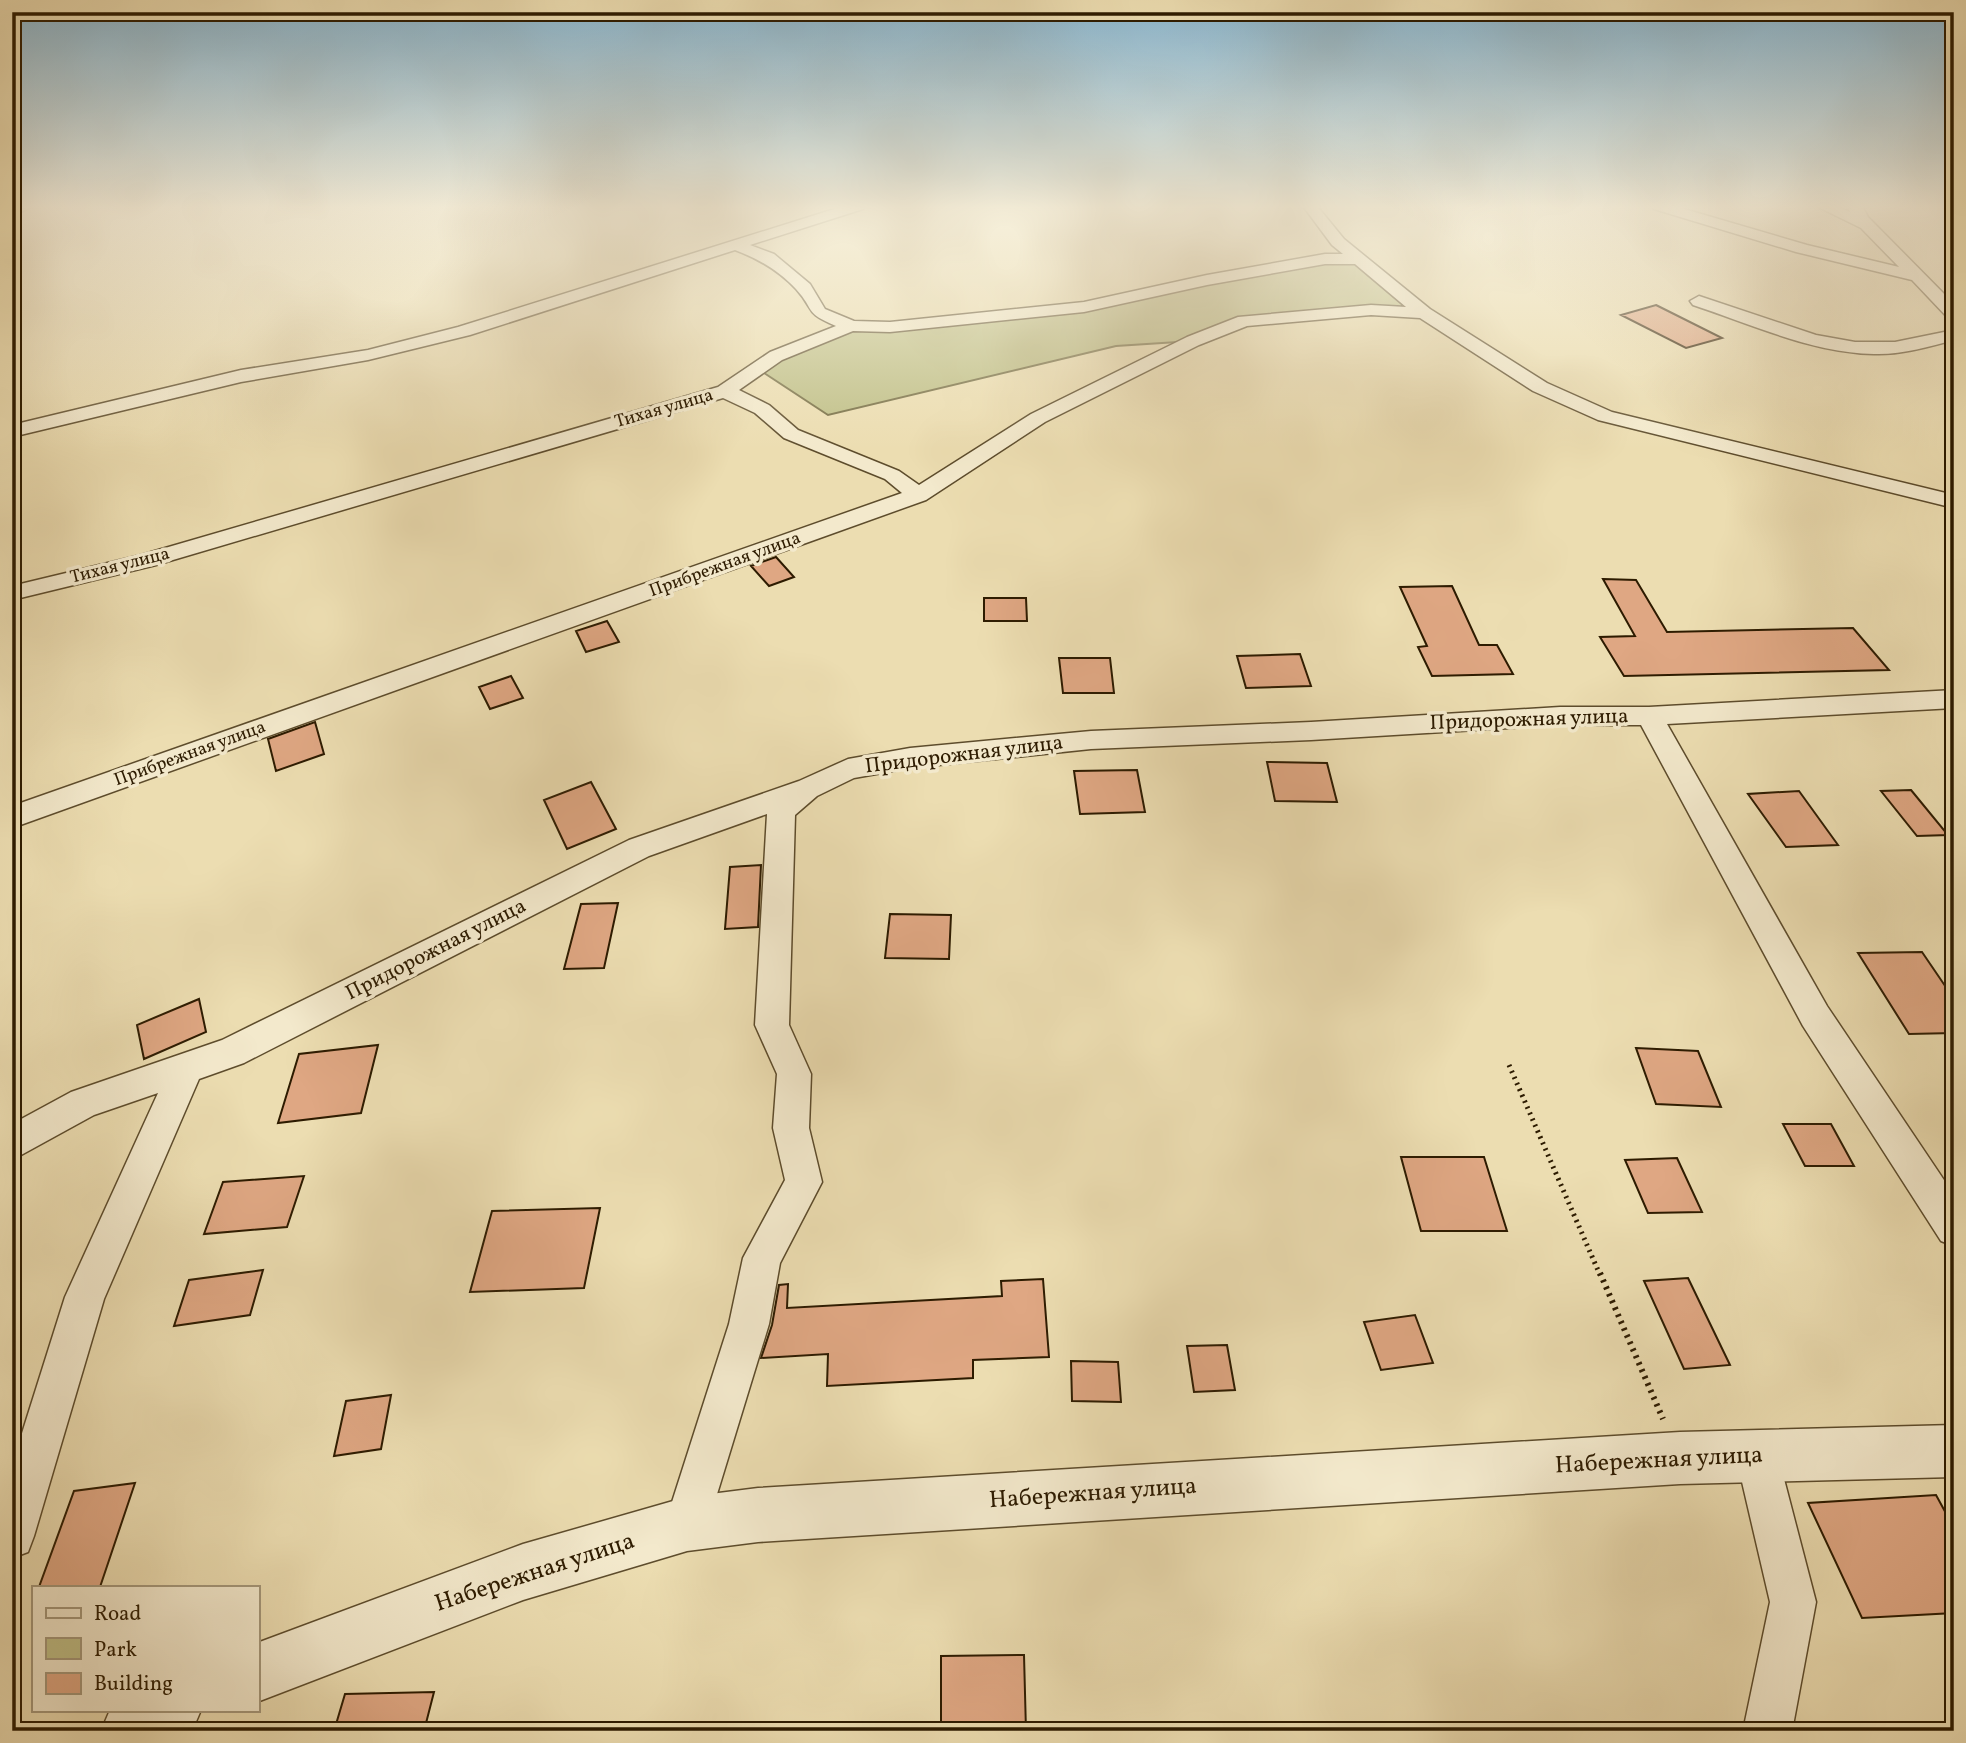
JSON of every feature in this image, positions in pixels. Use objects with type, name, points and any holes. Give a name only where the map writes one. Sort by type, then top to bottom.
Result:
[{"type":"street","points":[[12,430],[241,376],[380,352],[464,331],[602,287]]},
{"type":"street","points":[[803,287],[819,313],[851,326]]},
{"type":"street","name":"Тихая улица","points":[[12,593],[148,560],[725,391],[776,356],[851,326],[890,327],[1084,307],[1174,287]]},
{"type":"street","points":[[1393,287],[1423,313],[1540,387],[1605,415],[1954,502]]},
{"type":"street","points":[[1926,287],[1954,314]]},
{"type":"street","points":[[1699,301],[1825,342],[1872,349],[1911,346],[1954,335]]},
{"type":"street","name":"Прибрежная улица","points":[[12,817],[918,495],[1038,418],[1193,341],[1244,321],[1371,310],[1423,313]]},
{"type":"street","points":[[725,391],[762,409],[791,434],[892,475],[918,495]]},
{"type":"street","name":"Придорожная улица","points":[[12,1143],[83,1103],[232,1052],[639,848],[809,788],[848,769],[910,758],[1091,740],[1298,732],[1560,716],[1649,716],[1954,699]]},
{"type":"street","points":[[1649,716],[1815,1016],[1954,1228]]},
{"type":"street","points":[[687,1524],[749,1324],[762,1258],[804,1182],[791,1128],[794,1074],[772,1025],[781,811],[809,788]]},
{"type":"street","points":[[12,1536],[85,1297],[186,1068]]},
{"type":"street","name":"Набережная улица","points":[[259,1672],[523,1572],[687,1524],[758,1515],[1680,1458],[1954,1451]]},
{"type":"street","points":[[1757,1456],[1793,1602],[1767,1731]]},
{"type":"street","points":[[131,1731],[167,1712]]},
{"type":"path","points":[[1509,1065],[1680,1458]]},
{"type":"green space","points":[[1174,287],[1393,287],[1424,313],[1371,310],[1244,321],[1193,341],[1116,346],[828,415],[758,369],[851,326],[1084,307]]},
{"type":"building","points":[[1656,305],[1722,338],[1686,348],[1621,315]]},
{"type":"building","points":[[776,557],[794,577],[769,586],[751,566]]},
{"type":"building","points":[[1603,579],[1636,580],[1667,632],[1853,628],[1889,670],[1624,676],[1600,637],[1635,636]]},
{"type":"building","points":[[1452,586],[1479,645],[1497,645],[1513,674],[1432,676],[1418,647],[1427,646],[1400,587]]},
{"type":"building","points":[[984,598],[1026,598],[1027,621],[984,621]]},
{"type":"building","points":[[607,621],[619,642],[586,652],[576,631]]},
{"type":"building","points":[[1300,654],[1311,686],[1246,688],[1237,656]]},
{"type":"building","points":[[1059,658],[1110,658],[1114,693],[1063,693]]},
{"type":"building","points":[[511,676],[523,698],[490,709],[479,687]]},
{"type":"building","points":[[315,722],[324,754],[276,771],[268,739]]},
{"type":"building","points":[[1267,762],[1327,763],[1337,802],[1275,801]]},
{"type":"building","points":[[1137,770],[1145,812],[1080,814],[1074,771]]},
{"type":"building","points":[[591,782],[616,829],[567,849],[544,800]]},
{"type":"building","points":[[1911,790],[1948,835],[1917,836],[1881,791]]},
{"type":"building","points":[[1799,791],[1838,845],[1786,847],[1748,794]]},
{"type":"building","points":[[761,865],[758,927],[725,929],[730,867]]},
{"type":"building","points":[[618,903],[604,968],[564,969],[581,904]]},
{"type":"building","points":[[890,914],[951,915],[949,959],[885,958]]},
{"type":"building","points":[[1922,952],[1954,999],[1954,1033],[1909,1034],[1858,953]]},
{"type":"building","points":[[199,999],[206,1032],[144,1059],[137,1025]]},
{"type":"building","points":[[378,1045],[361,1113],[278,1123],[299,1054]]},
{"type":"building","points":[[1636,1048],[1698,1051],[1721,1107],[1656,1104]]},
{"type":"building","points":[[1783,1124],[1831,1124],[1854,1166],[1805,1166]]},
{"type":"building","points":[[1401,1157],[1484,1157],[1507,1231],[1421,1231]]},
{"type":"building","points":[[1677,1158],[1702,1212],[1648,1213],[1625,1160]]},
{"type":"building","points":[[304,1176],[287,1227],[204,1234],[223,1182]]},
{"type":"building","points":[[600,1208],[584,1288],[470,1292],[492,1211]]},
{"type":"building","points":[[263,1270],[250,1315],[174,1326],[189,1280]]},
{"type":"building","points":[[1688,1278],[1730,1365],[1684,1369],[1644,1281]]},
{"type":"building","points":[[1043,1279],[1049,1357],[973,1360],[973,1378],[827,1386],[828,1354],[761,1358],[772,1325],[779,1285],[788,1284],[787,1308],[1002,1296],[1001,1281]]},
{"type":"building","points":[[1415,1315],[1433,1363],[1381,1370],[1364,1322]]},
{"type":"building","points":[[1227,1345],[1235,1390],[1194,1392],[1187,1346]]},
{"type":"building","points":[[1071,1361],[1118,1362],[1121,1402],[1072,1401]]},
{"type":"building","points":[[391,1395],[381,1449],[334,1456],[346,1401]]},
{"type":"building","points":[[135,1483],[100,1586],[39,1586],[74,1491]]},
{"type":"building","points":[[1936,1495],[1954,1528],[1954,1613],[1862,1618],[1808,1503]]},
{"type":"building","points":[[1024,1655],[1026,1731],[941,1731],[941,1656]]},
{"type":"building","points":[[434,1692],[424,1731],[334,1731],[345,1694]]}]
